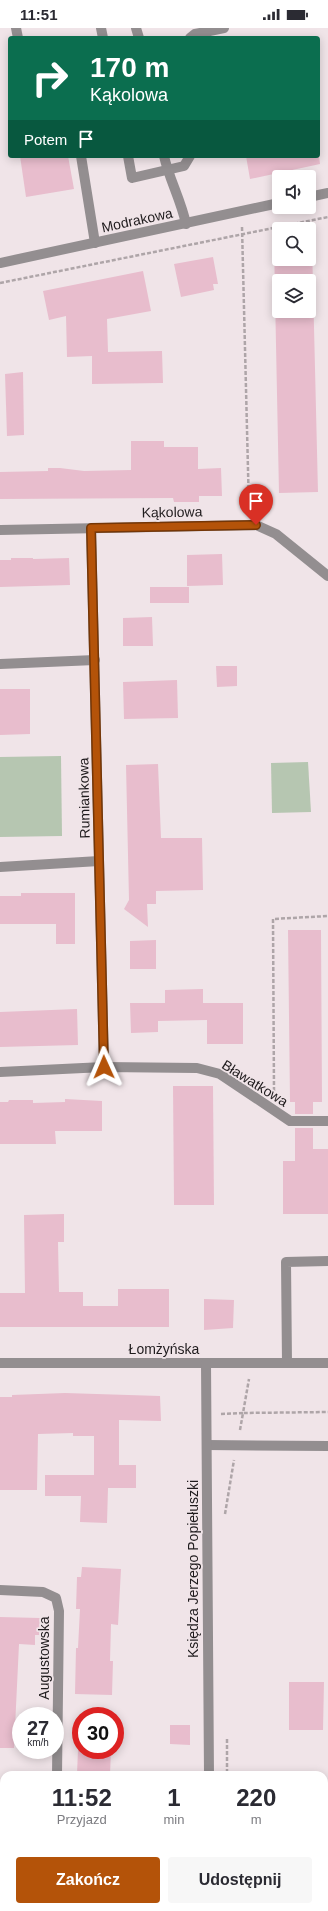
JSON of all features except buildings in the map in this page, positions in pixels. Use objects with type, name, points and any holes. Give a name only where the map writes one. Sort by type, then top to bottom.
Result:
[{"type":"street","points":[[192,36],[195,34],[224,28]]},
{"type":"street","points":[[81,158],[95,243]]},
{"type":"street","points":[[128,158],[132,178],[184,166],[189,158]]},
{"type":"street","points":[[164,158],[167,171],[183,210],[186,224]]},
{"type":"street","points":[[316,196],[328,193]]},
{"type":"street","name":"Modrakowa","points":[[0,263],[272,204]]},
{"type":"street","name":"Kąkolowa","points":[[0,530],[256,525],[276,534],[328,576]]},
{"type":"street","name":"Rumiankowa","points":[[91,528],[104,1067]]},
{"type":"street","points":[[0,664],[95,660]]},
{"type":"street","points":[[0,867],[99,861]]},
{"type":"street","name":"Bławatkowa","points":[[0,1072],[104,1067],[196,1068],[220,1074],[290,1121],[328,1121]]},
{"type":"street","points":[[287,1363],[286,1262],[328,1260]]},
{"type":"street","name":"Łomżyńska","points":[[0,1363],[328,1362]]},
{"type":"street","name":"Księdza Jerzego Popiełuszki","points":[[206,1363],[209,1771]]},
{"type":"street","points":[[207,1445],[328,1446]]},
{"type":"street","name":"Augustowska","points":[[0,1590],[44,1592],[56,1598],[59,1611],[57,1771]]},
{"type":"path","points":[[240,211],[244,234],[249,525]]},
{"type":"path","points":[[0,283],[328,217]]},
{"type":"path","points":[[274,1111],[273,919],[328,916]]},
{"type":"path","points":[[224,1520],[236,1445],[252,1363]]},
{"type":"path","points":[[207,1415],[328,1412]]},
{"type":"path","points":[[227,1735],[227,1771]]},
{"type":"green space","points":[[61,756],[62,836],[0,837],[0,757]]},
{"type":"green space","points":[[308,762],[311,812],[272,813],[271,763]]},
{"type":"route","points":[[104,1067],[91,528],[256,525]]}]
